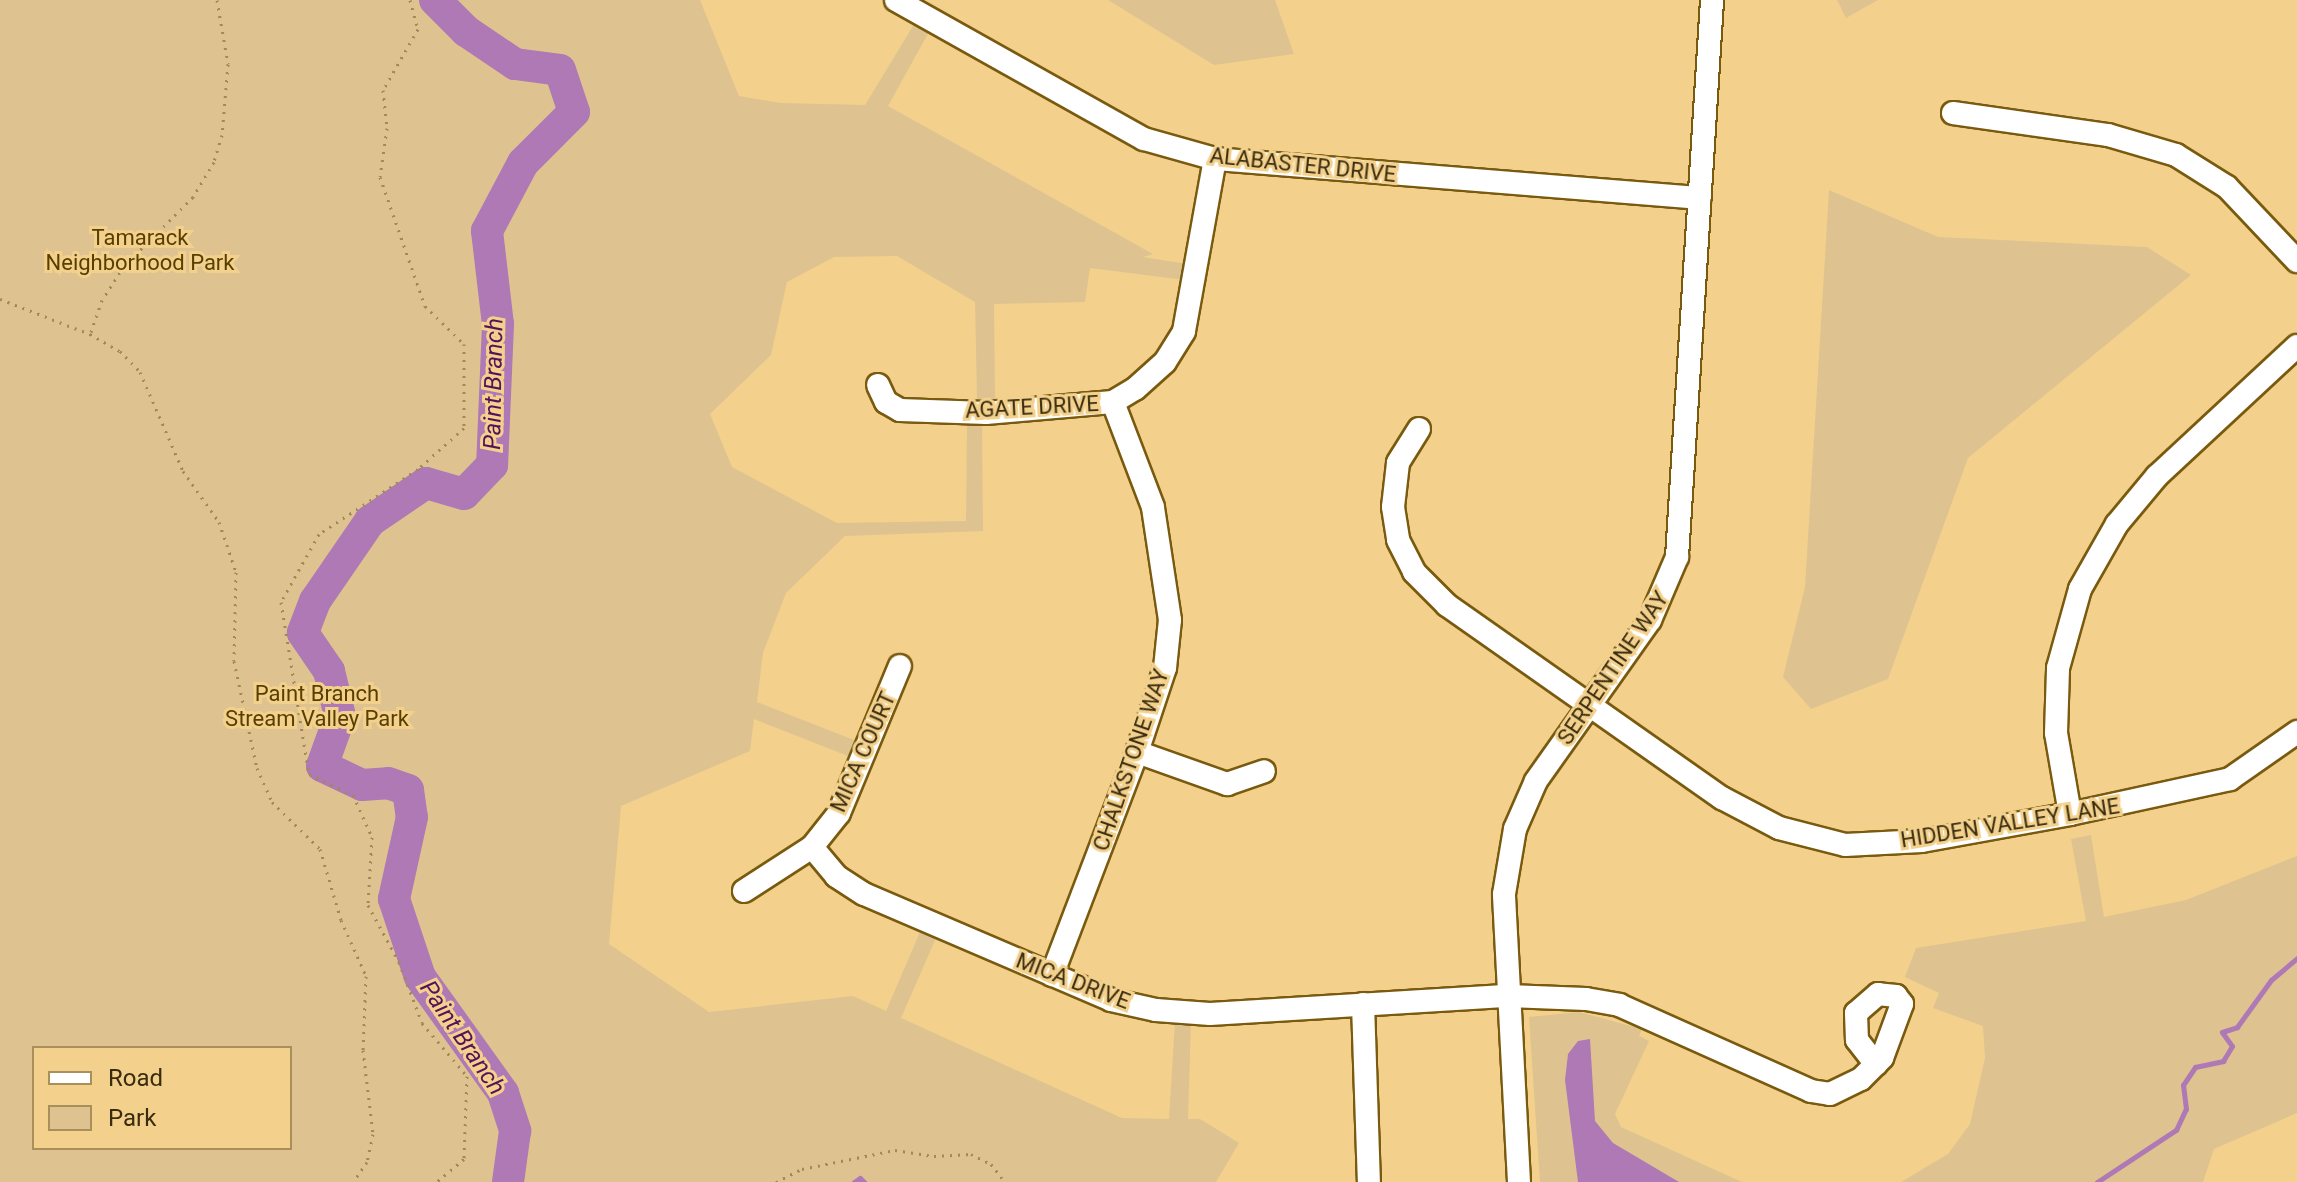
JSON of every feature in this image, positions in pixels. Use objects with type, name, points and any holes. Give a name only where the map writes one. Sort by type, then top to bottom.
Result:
[{"type":"street","name":"ALABASTER DRIVE","points":[[896,0],[1144,139],[1215,159],[1699,198]]},
{"type":"street","name":"SERPENTINE WAY","points":[[1519,1182],[1504,894],[1515,829],[1536,781],[1650,620],[1668,588],[1677,557],[1712,0]]},
{"type":"street","points":[[1953,113],[2108,135],[2176,155],[2227,187],[2297,261]]},
{"type":"street","name":"AGATE DRIVE","points":[[878,385],[886,402],[900,410],[986,413],[1113,402],[1165,362],[1184,331],[1215,159]]},
{"type":"street","points":[[2070,814],[2056,733],[2058,668],[2080,589],[2117,524],[2157,476],[2297,346]]},
{"type":"street","name":"CHALKSTONE WAY","points":[[1052,975],[1137,752],[1165,668],[1170,620],[1153,507],[1113,402]]},
{"type":"street","name":"HIDDEN VALLEY LANE","points":[[1419,429],[1398,463],[1393,507],[1398,540],[1414,572],[1447,605],[1722,798],[1779,828],[1845,845],[1922,841],[2070,814],[2230,779],[2297,732]]},
{"type":"street","name":"MICA COURT","points":[[744,891],[812,847],[848,797],[900,666]]},
{"type":"street","points":[[1137,752],[1227,784],[1264,771]]},
{"type":"street","name":"MICA DRIVE","points":[[812,847],[836,876],[864,894],[1111,1000],[1156,1010],[1210,1014],[1508,996],[1619,1005],[1811,1091],[1842,1089],[1876,1064]]},
{"type":"street","points":[[1363,1004],[1369,1182]]},
{"type":"path","points":[[90,334],[102,300],[124,266],[193,197],[214,162],[222,135],[228,64],[217,0]]},
{"type":"path","points":[[410,0],[418,29],[383,90],[387,128],[380,177],[425,306],[464,344],[464,428],[418,469],[319,534],[281,602],[309,774],[353,795],[372,837],[368,905],[399,962],[422,1023],[467,1076],[464,1159],[437,1182]]},
{"type":"path","points":[[0,299],[90,334],[120,351],[140,372],[183,471],[219,522],[236,572],[234,661],[257,768],[272,802],[320,849],[341,920],[366,976],[363,1050],[373,1134],[367,1162],[353,1182]]},
{"type":"path","points":[[776,1182],[811,1167],[895,1150],[934,1156],[971,1154],[991,1164],[1005,1182]]},
{"type":"green space","name":"Paint Branch Stream Valley Park","points":[[0,0],[700,0],[739,96],[781,103],[865,105],[916,21],[930,30],[888,106],[1153,254],[1143,257],[1187,264],[1185,280],[1090,268],[1085,302],[994,304],[995,400],[977,400],[975,302],[897,256],[834,257],[787,282],[771,355],[710,414],[732,467],[837,523],[966,521],[967,422],[982,422],[983,531],[845,536],[786,593],[763,653],[757,702],[859,742],[853,758],[754,719],[750,751],[621,806],[609,944],[709,1012],[853,996],[886,1011],[920,932],[936,938],[901,1018],[1122,1118],[1169,1119],[1175,1021],[1191,1022],[1188,1119],[1200,1119],[1239,1143],[1216,1182],[0,1182]]},
{"type":"green space","points":[[1108,0],[1275,0],[1294,54],[1214,65]]},
{"type":"green space","points":[[1837,0],[1878,0],[1846,18]]},
{"type":"green space","points":[[1829,190],[1938,237],[2147,247],[2191,275],[1968,458],[1888,679],[1811,709],[1783,677],[1805,587]]},
{"type":"green space","points":[[2091,835],[2104,917],[2186,900],[2297,856],[2297,1113],[2214,1149],[2203,1182],[1901,1182],[1948,1154],[1970,1124],[1985,1058],[1983,1026],[1933,1008],[1939,993],[1905,977],[1916,948],[2086,921],[2071,839]]},
{"type":"green space","points":[[1579,1012],[1642,1029],[1639,1036],[1649,1041],[1615,1114],[1621,1127],[1742,1182],[1540,1182],[1529,1017]]},
{"type":"shaded area","points":[[1590,1039],[1595,1121],[1613,1143],[1679,1182],[1578,1182],[1565,1080],[1568,1054],[1578,1041]]},
{"type":"waterway","name":"Paint Branch","points":[[435,0],[466,31],[515,64],[560,70],[574,112],[523,163],[487,231],[498,324],[492,465],[464,494],[426,483],[370,521],[315,601],[303,633],[329,671],[340,716],[322,766],[362,785],[388,783],[408,790],[412,817],[394,899],[420,977],[503,1093],[515,1131],[508,1182]]},
{"type":"waterway","points":[[2097,1182],[2176,1130],[2186,1109],[2183,1085],[2195,1067],[2223,1061],[2232,1046],[2222,1032],[2237,1027],[2271,980],[2297,958]]},
{"type":"waterway","points":[[854,1182],[860,1178],[864,1182]]},
{"type":"park label","name":"Tamarack Neighborhood Park","points":[[140,250]]}]
